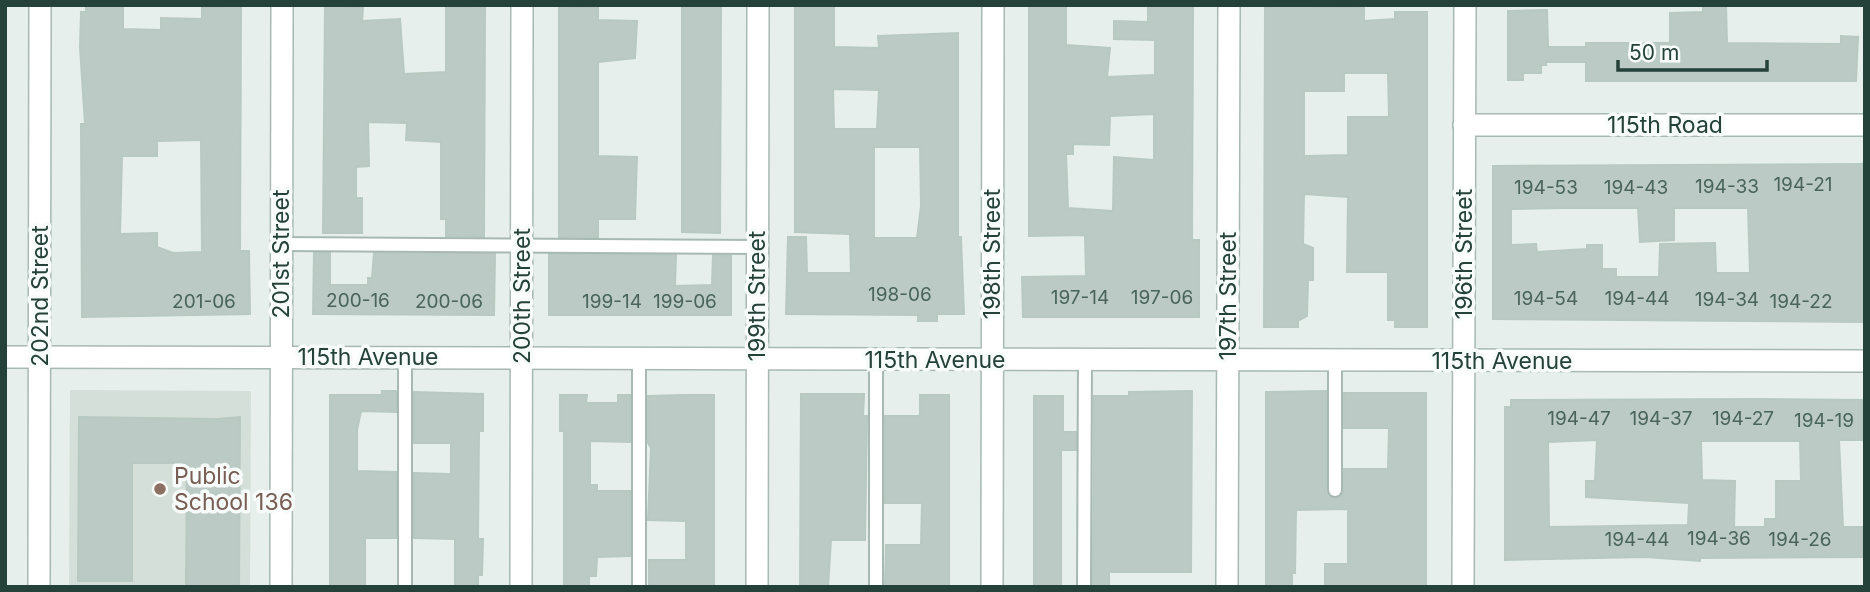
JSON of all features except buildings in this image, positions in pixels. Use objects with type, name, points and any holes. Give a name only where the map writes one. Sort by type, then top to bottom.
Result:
[{"type":"street","name":"202nd Street","points":[[40,5],[40,587]]},
{"type":"street","name":"201st Street","points":[[281,587],[282,5]]},
{"type":"street","name":"200th Street","points":[[521,587],[523,5]]},
{"type":"street","name":"199th Street","points":[[757,587],[758,5]]},
{"type":"street","name":"198th Street","points":[[992,587],[993,5]]},
{"type":"street","name":"197th Street","points":[[1227,587],[1229,5]]},
{"type":"street","name":"196th Street","points":[[1463,587],[1465,5]]},
{"type":"street","name":"115th Road","points":[[1465,125],[1865,125]]},
{"type":"street","name":"115th Avenue","points":[[5,357],[1865,361]]},
{"type":"lane","points":[[281,244],[757,247]]},
{"type":"lane","points":[[405,357],[405,587]]},
{"type":"lane","points":[[639,358],[639,587]]},
{"type":"lane","points":[[876,360],[876,587]]},
{"type":"lane","points":[[1084,587],[1085,360]]},
{"type":"lane","points":[[1335,361],[1335,490]]},
{"type":"shaded area","name":"Public School 136","points":[[70,390],[251,391],[250,587],[69,587]]},
{"type":"place","name":"Public School 136","points":[[160,489]]}]
